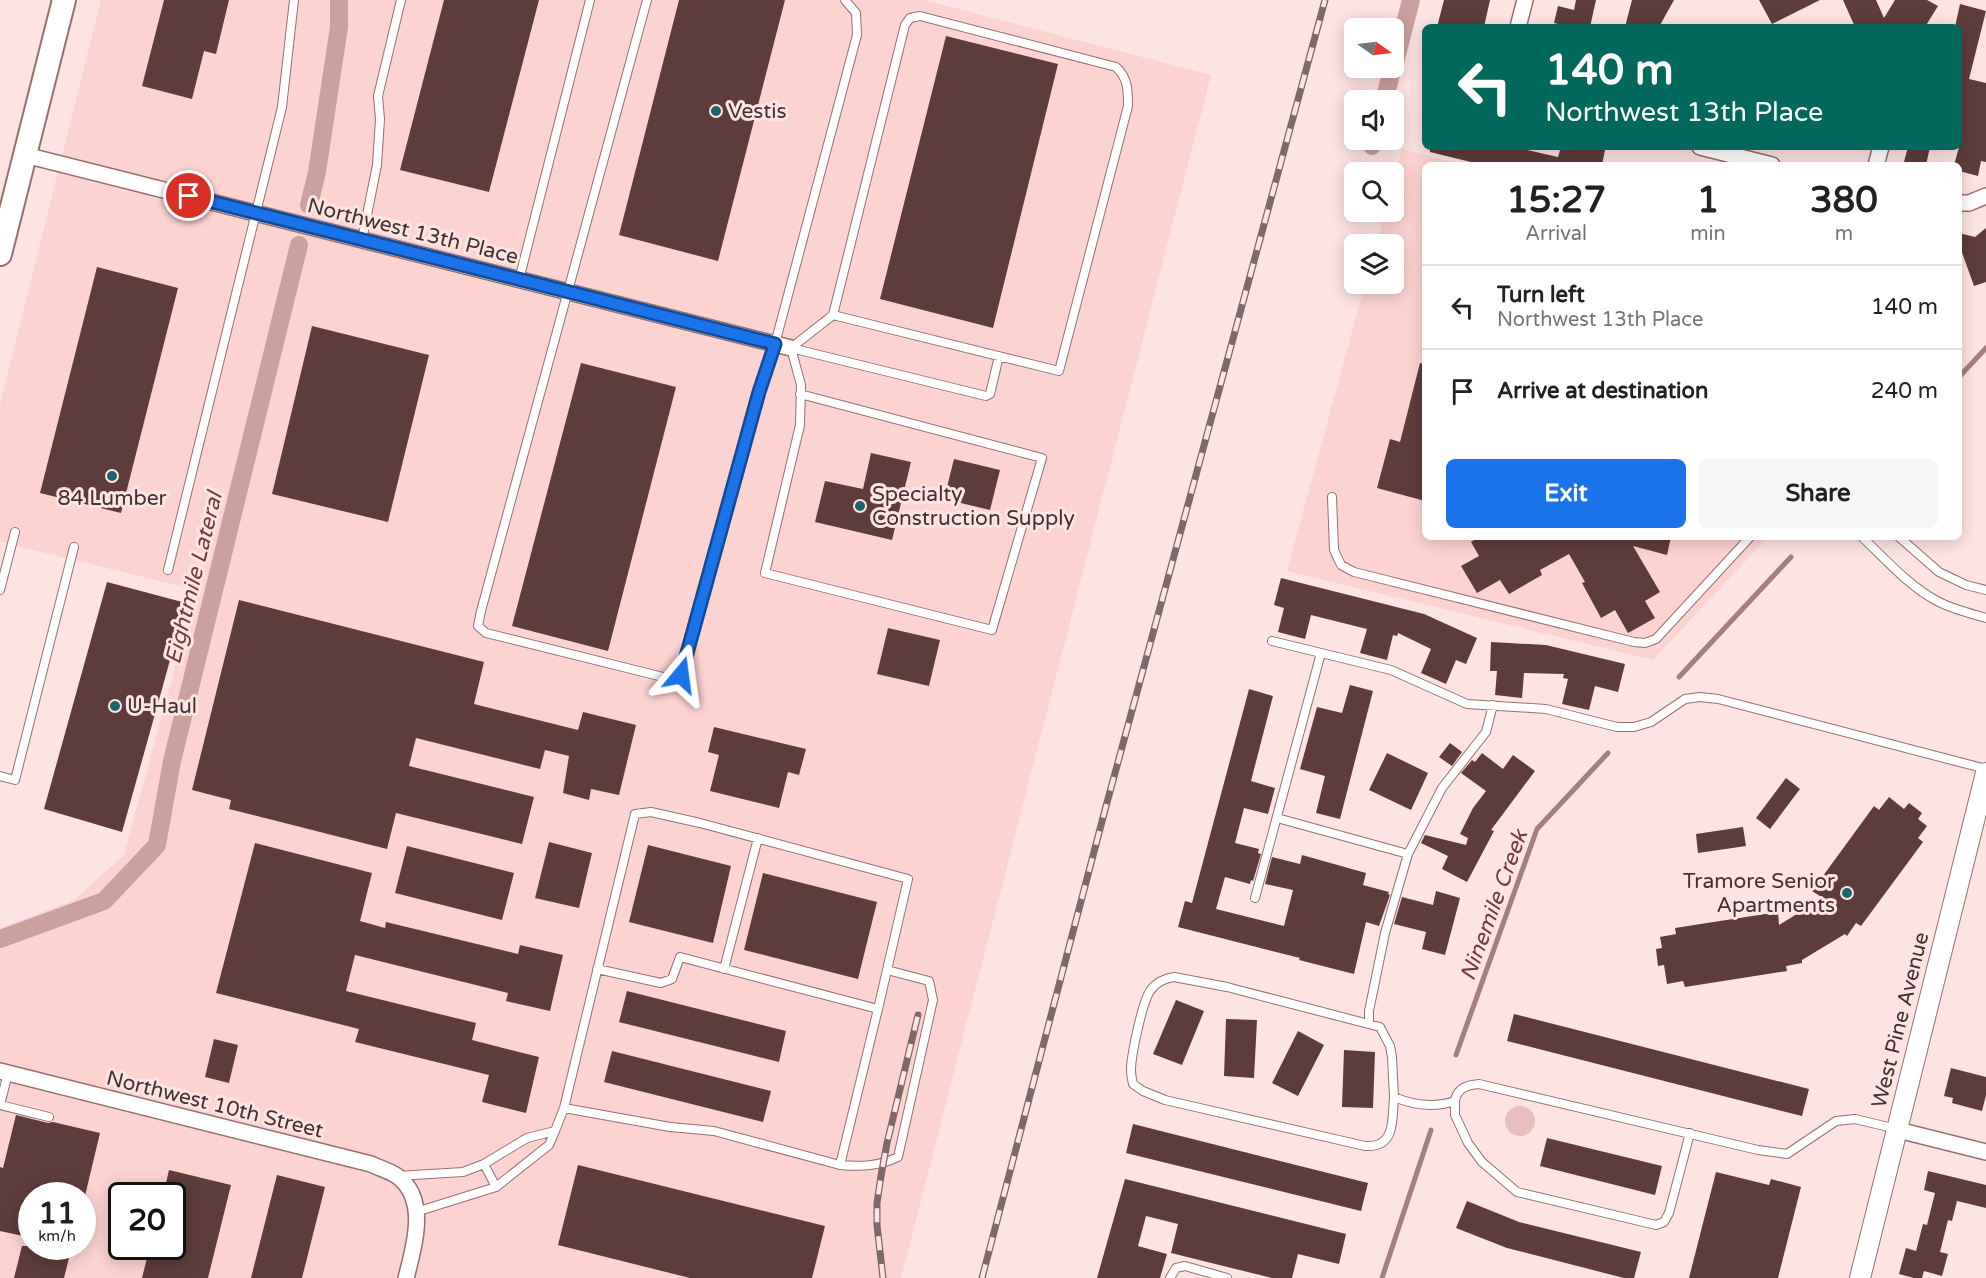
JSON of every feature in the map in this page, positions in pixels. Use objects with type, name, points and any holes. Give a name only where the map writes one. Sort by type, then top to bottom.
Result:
[{"type":"main road","points":[[0,254],[64,0]]},
{"type":"street","points":[[1519,24],[1526,0]]},
{"type":"street","points":[[1712,150],[1760,162]]},
{"type":"street","name":"Northwest 13th Place","points":[[25,155],[791,348]]},
{"type":"street","points":[[1962,203],[1986,196]]},
{"type":"street","name":"West Pine Avenue","points":[[1860,1278],[1986,771]]},
{"type":"street","name":"Northwest 10th Street","points":[[4,1072],[371,1164],[397,1176],[411,1191],[416,1212]]},
{"type":"street","points":[[1898,1130],[1986,1152]]},
{"type":"street","points":[[406,1278],[416,1240],[416,1212]]},
{"type":"lane","points":[[168,570],[282,107],[294,0]]},
{"type":"lane","points":[[362,240],[377,165],[380,119],[378,96],[401,0]]},
{"type":"lane","points":[[519,279],[590,0]]},
{"type":"lane","points":[[647,0],[478,626],[486,633],[672,680],[678,679],[681,675],[759,392],[775,344],[857,35],[856,13],[845,0]]},
{"type":"lane","points":[[791,348],[833,315],[905,25],[910,18],[920,16],[1116,67],[1124,74],[1128,106],[1059,371],[833,315]]},
{"type":"lane","points":[[791,348],[986,396],[990,394],[999,356]]},
{"type":"lane","points":[[791,348],[801,385],[800,394],[800,425],[765,573],[992,630],[1042,458],[800,394]]},
{"type":"lane","points":[[1332,497],[1334,550],[1341,565],[1354,572],[1646,644],[1656,639],[1747,540]]},
{"type":"lane","points":[[0,590],[15,532]]},
{"type":"lane","points":[[1865,540],[1921,591],[1938,602],[1959,611],[1986,618]]},
{"type":"lane","points":[[1902,540],[1939,572],[1966,585],[1986,590]]},
{"type":"lane","points":[[0,776],[15,780],[74,547]]},
{"type":"lane","points":[[1272,641],[1391,670],[1467,704],[1546,709],[1617,727],[1634,727],[1651,722],[1685,699],[1700,697],[1718,699],[1986,771]]},
{"type":"lane","points":[[1255,897],[1321,653]]},
{"type":"lane","points":[[1369,1024],[1369,1011],[1385,933],[1408,854],[1442,788],[1486,732],[1493,705]]},
{"type":"lane","points":[[416,1212],[496,1187],[549,1145],[564,1108],[635,814],[651,812],[758,838],[908,879],[840,1165]]},
{"type":"lane","points":[[1277,818],[1408,854]]},
{"type":"lane","points":[[724,969],[758,838]]},
{"type":"lane","points":[[597,969],[661,983],[672,979],[680,957],[878,1010]]},
{"type":"lane","points":[[564,1108],[670,1127],[714,1131],[840,1165],[883,1164],[898,1157],[933,1000],[929,981],[887,970]]},
{"type":"lane","points":[[1174,977],[1227,987],[1380,1027],[1390,1046],[1394,1097],[1392,1131],[1386,1139],[1374,1147],[1165,1100],[1143,1091],[1133,1084],[1131,1070],[1145,1004],[1150,991],[1166,978],[1174,977]]},
{"type":"lane","points":[[4,1072],[0,1105],[49,1117]]},
{"type":"lane","points":[[1690,1132],[1669,1213],[1664,1222],[1656,1225],[1517,1192],[1482,1162],[1468,1143],[1455,1115],[1455,1101],[1456,1096],[1466,1085],[1479,1084],[1690,1132],[1758,1150],[1787,1154],[1836,1121],[1855,1119],[1898,1130]]},
{"type":"lane","points":[[1394,1097],[1424,1105],[1444,1105],[1455,1101]]},
{"type":"lane","points":[[397,1176],[463,1172],[484,1164],[528,1138],[555,1131]]},
{"type":"lane","points":[[484,1164],[496,1187]]},
{"type":"lane","points":[[1170,1278],[1176,1268],[1185,1266],[1227,1278]]},
{"type":"shaded area","points":[[101,0],[924,0],[1211,75],[901,1278],[0,1278],[0,928],[74,900],[124,855],[196,590],[0,542],[0,405]]},
{"type":"shaded area","points":[[1402,150],[1452,162],[1422,162],[1422,540],[1765,540],[1653,660],[1287,571],[1362,294],[1404,294],[1404,234],[1379,234],[1382,222],[1404,222],[1404,162],[1399,162]]},
{"type":"shaded area","points":[[1520,1106],[1531,1110],[1535,1121],[1531,1132],[1520,1136],[1509,1132],[1505,1121],[1509,1110]]},
{"type":"building","points":[[164,0],[229,0],[216,54],[204,51],[192,99],[142,86]]},
{"type":"building","points":[[444,0],[539,0],[489,192],[400,170]]},
{"type":"building","points":[[679,0],[785,0],[718,261],[619,235]]},
{"type":"building","points":[[1444,0],[1490,0],[1485,24],[1438,24]]},
{"type":"building","points":[[1576,0],[1596,0],[1591,24],[1554,23],[1558,6],[1574,10]]},
{"type":"building","points":[[1632,0],[1674,0],[1661,24],[1626,24]]},
{"type":"building","points":[[1759,0],[1820,0],[1772,24]]},
{"type":"building","points":[[1843,0],[1876,0],[1884,18],[1895,0],[1927,0],[1938,6],[1927,24],[1854,24]]},
{"type":"building","points":[[1960,4],[1986,11],[1969,79],[1986,83],[1986,162],[1981,161],[1978,176],[1962,172],[1962,162],[1955,162],[1958,150],[1962,150],[1962,24],[1956,24]]},
{"type":"building","points":[[946,36],[1058,64],[993,328],[880,299]]},
{"type":"building","points":[[1430,150],[1527,150],[1558,157],[1560,150],[1605,150],[1603,162],[1471,162],[1430,152]]},
{"type":"building","points":[[1907,150],[1929,150],[1927,162],[1904,162]]},
{"type":"building","points":[[1986,228],[1986,282],[1974,286],[1962,252],[1962,234],[1975,237]]},
{"type":"building","points":[[97,267],[178,288],[121,513],[40,493]]},
{"type":"building","points":[[312,326],[429,355],[388,522],[272,494]]},
{"type":"building","points":[[581,363],[676,387],[608,651],[512,626]]},
{"type":"building","points":[[1420,363],[1422,363],[1422,500],[1377,488],[1390,439],[1400,442]]},
{"type":"building","name":"Specialty Construction Supply","points":[[871,453],[911,462],[892,540],[815,522],[825,481],[863,489]]},
{"type":"building","points":[[954,459],[1000,470],[990,510],[944,499]]},
{"type":"building","points":[[1474,540],[1670,540],[1667,555],[1633,546],[1660,592],[1645,601],[1655,618],[1628,633],[1615,610],[1601,618],[1569,554],[1540,570],[1542,575],[1509,594],[1500,580],[1477,593],[1461,566],[1479,556],[1471,542]]},
{"type":"building","points":[[1281,578],[1424,614],[1477,638],[1466,664],[1456,660],[1446,684],[1421,673],[1431,649],[1398,633],[1397,636],[1393,635],[1387,660],[1360,653],[1367,629],[1311,615],[1305,639],[1278,632],[1284,608],[1274,605]]},
{"type":"building","name":"U-Haul","points":[[107,582],[186,603],[122,832],[44,809]]},
{"type":"building","points":[[239,600],[484,662],[474,704],[578,730],[583,712],[636,725],[619,795],[591,789],[589,800],[563,793],[569,756],[545,750],[540,769],[416,738],[409,766],[534,797],[522,844],[396,813],[387,849],[229,809],[231,800],[192,790]]},
{"type":"building","points":[[888,628],[940,640],[929,686],[877,674]]},
{"type":"building","points":[[1491,642],[1546,645],[1625,664],[1618,692],[1595,686],[1589,710],[1562,704],[1568,679],[1563,678],[1564,674],[1524,673],[1522,698],[1495,695],[1497,671],[1490,671]]},
{"type":"building","points":[[1350,685],[1373,691],[1340,819],[1316,813],[1325,776],[1300,769],[1317,707],[1342,713]]},
{"type":"building","points":[[1249,689],[1273,696],[1251,781],[1275,788],[1268,814],[1244,808],[1235,843],[1259,849],[1258,853],[1261,854],[1253,881],[1251,880],[1250,884],[1225,877],[1216,909],[1284,926],[1293,890],[1265,884],[1272,857],[1300,864],[1302,855],[1366,873],[1363,885],[1389,892],[1390,895],[1379,926],[1366,922],[1354,974],[1178,927],[1185,901],[1192,903]]},
{"type":"building","points":[[714,727],[806,749],[799,775],[788,772],[779,808],[710,791],[719,755],[708,752]]},
{"type":"building","points":[[1450,743],[1462,752],[1452,766],[1439,757]]},
{"type":"building","points":[[1387,753],[1428,773],[1411,810],[1369,790]]},
{"type":"building","points":[[1482,753],[1503,769],[1513,755],[1535,771],[1491,830],[1494,831],[1467,882],[1442,869],[1448,856],[1421,843],[1425,835],[1466,845],[1468,838],[1460,834],[1473,808],[1486,791],[1461,773],[1472,760],[1475,762]]},
{"type":"building","points":[[1786,778],[1800,789],[1770,829],[1756,818]]},
{"type":"building","name":"Tramore Senior Apartments","points":[[1889,797],[1904,809],[1909,803],[1922,813],[1918,819],[1927,826],[1918,838],[1923,842],[1861,926],[1856,923],[1847,936],[1845,934],[1802,960],[1802,963],[1786,966],[1787,971],[1685,987],[1683,981],[1667,984],[1664,965],[1658,966],[1656,949],[1662,948],[1660,937],[1676,934],[1675,928],[1778,912],[1779,925],[1823,898],[1812,891],[1874,806],[1879,810]]},
{"type":"building","points":[[1743,827],[1746,846],[1698,853],[1696,834]]},
{"type":"building","points":[[549,842],[592,853],[579,908],[535,898]]},
{"type":"building","points":[[255,843],[372,873],[360,921],[385,928],[386,922],[518,954],[520,945],[563,955],[550,1011],[506,1001],[508,993],[355,955],[346,991],[476,1023],[472,1040],[539,1057],[526,1113],[482,1102],[489,1075],[355,1042],[359,1029],[216,993]]},
{"type":"building","points":[[648,845],[731,866],[713,943],[629,922]]},
{"type":"building","points":[[407,846],[514,873],[502,920],[395,893]]},
{"type":"building","points":[[763,873],[877,902],[858,979],[744,950]]},
{"type":"building","points":[[1436,891],[1460,898],[1445,955],[1422,949],[1426,932],[1394,924],[1402,897],[1433,905]]},
{"type":"building","points":[[627,991],[786,1031],[779,1062],[619,1022]]},
{"type":"building","points":[[1176,1000],[1204,1011],[1182,1065],[1153,1054]]},
{"type":"building","points":[[1514,1014],[1809,1089],[1802,1116],[1507,1041]]},
{"type":"building","points":[[1226,1019],[1257,1020],[1254,1078],[1224,1076]]},
{"type":"building","points":[[1298,1031],[1324,1045],[1298,1096],[1272,1083]]},
{"type":"building","points":[[214,1039],[238,1045],[229,1083],[205,1077]]},
{"type":"building","points":[[1344,1050],[1375,1052],[1373,1108],[1342,1107]]},
{"type":"building","points":[[612,1051],[771,1091],[763,1122],[604,1082]]},
{"type":"building","points":[[1951,1068],[1986,1077],[1986,1095],[1982,1111],[1952,1103],[1953,1098],[1944,1096]]},
{"type":"building","points":[[16,1115],[100,1133],[88,1182],[18,1182],[18,1235],[0,1231],[0,1167],[3,1168]]},
{"type":"building","points":[[1133,1124],[1368,1183],[1361,1211],[1126,1153]]},
{"type":"building","points":[[1547,1138],[1662,1166],[1655,1195],[1540,1166]]},
{"type":"building","points":[[578,1165],[825,1226],[812,1278],[690,1278],[558,1245]]},
{"type":"building","points":[[169,1170],[231,1185],[208,1278],[142,1278],[146,1260],[186,1260],[186,1182],[166,1182]]},
{"type":"building","points":[[1928,1171],[1986,1185],[1986,1208],[1957,1201],[1952,1221],[1948,1220],[1940,1252],[1948,1254],[1942,1276],[1924,1271],[1922,1278],[1914,1278],[1899,1274],[1906,1248],[1916,1251],[1923,1224],[1927,1225],[1935,1193],[1924,1190]]},
{"type":"building","points":[[1716,1172],[1769,1185],[1771,1179],[1801,1187],[1778,1278],[1689,1278]]},
{"type":"building","points":[[277,1175],[325,1187],[302,1278],[251,1278]]},
{"type":"building","points":[[1125,1179],[1346,1234],[1339,1264],[1298,1254],[1292,1278],[1272,1278],[1171,1253],[1178,1224],[1146,1216],[1138,1246],[1167,1254],[1160,1278],[1097,1278]]},
{"type":"building","points":[[1467,1201],[1519,1222],[1641,1252],[1634,1278],[1624,1278],[1507,1248],[1456,1228]]},
{"type":"building","points":[[18,1260],[68,1260],[64,1278],[14,1278]]},
{"type":"waterway","name":"Eightmile Lateral","points":[[309,205],[317,172],[339,27],[339,0]]},
{"type":"waterway","points":[[1404,27],[1411,0]]},
{"type":"waterway","points":[[1387,90],[1390,78]]},
{"type":"waterway","name":"Eightmile Lateral","points":[[0,939],[104,901],[157,845],[172,761],[299,245]]},
{"type":"waterway","name":"Ninemile Creek","points":[[1962,374],[1986,348]]},
{"type":"waterway","name":"Ninemile Creek","points":[[1679,677],[1791,557]]},
{"type":"waterway","name":"Ninemile Creek","points":[[1456,1055],[1537,829],[1608,753]]},
{"type":"waterway","name":"Ninemile Creek","points":[[1382,1278],[1431,1130]]},
{"type":"railway","points":[[982,1278],[1105,810],[1325,0]]},
{"type":"railway","points":[[883,1278],[877,1203],[887,1143],[918,1015]]},
{"type":"place","name":"Vestis","points":[[716,111]]},
{"type":"place","name":"84 Lumber","points":[[112,476]]},
{"type":"place","name":"Specialty Construction Supply","points":[[860,506]]},
{"type":"place","name":"U-Haul","points":[[115,706]]},
{"type":"place","name":"Tramore Senior Apartments","points":[[1847,893]]},
{"type":"route","points":[[189,196],[775,344],[759,392],[681,675]]}]
